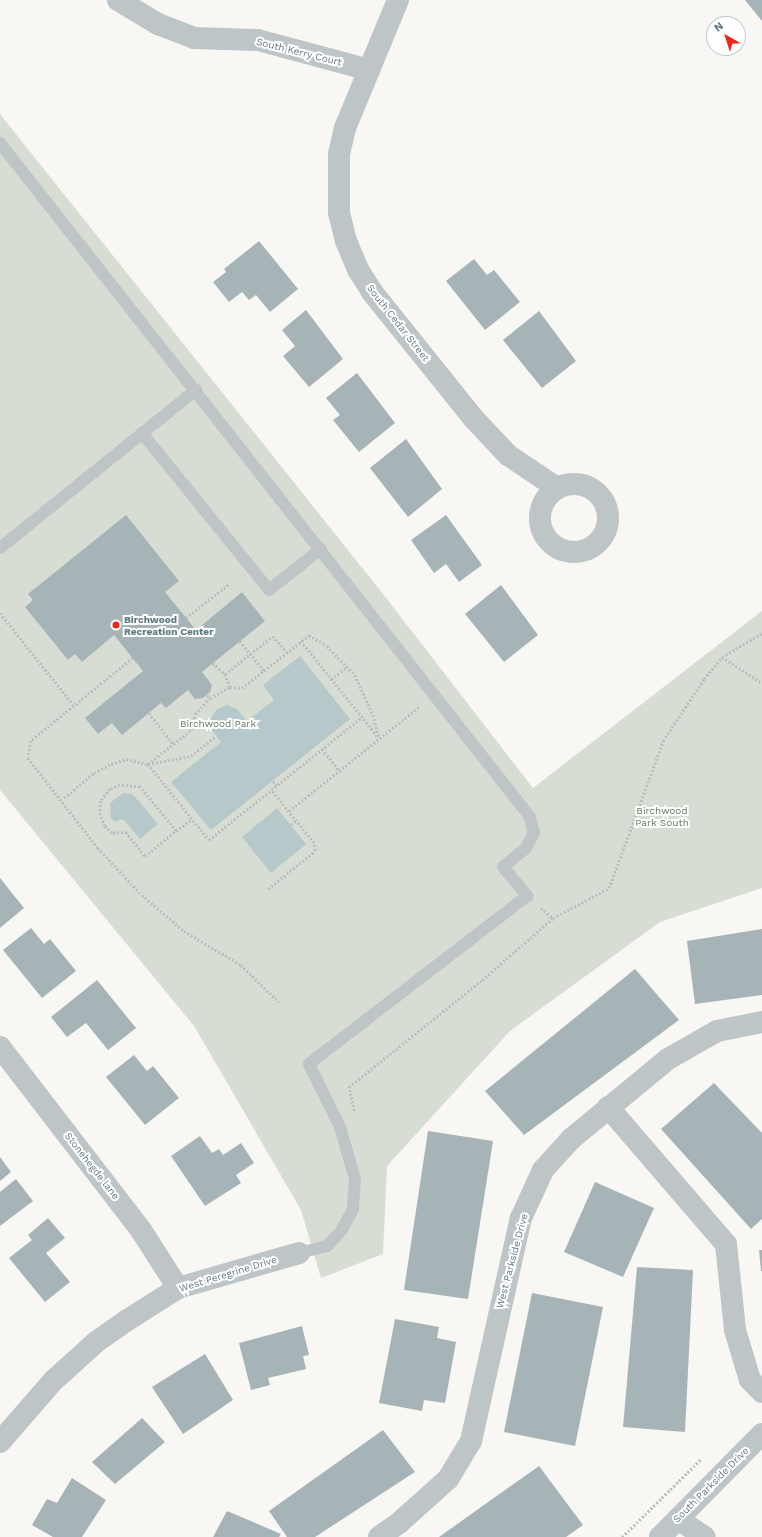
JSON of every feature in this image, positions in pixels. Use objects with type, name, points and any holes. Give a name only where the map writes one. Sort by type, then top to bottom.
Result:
[{"type":"street","name":"South Kerry Court","points":[[118,0],[158,24],[194,38],[258,40],[369,70]]},
{"type":"street","name":"South Cedar Street","points":[[398,0],[345,128],[339,155],[337,181],[339,213],[346,241],[359,271],[372,292],[474,419],[508,455],[557,488]]},
{"type":"street","name":"West Parkside Drive","points":[[379,1537],[399,1523],[448,1479],[471,1441],[522,1218],[543,1170],[571,1138],[668,1058],[717,1031],[762,1022]]},
{"type":"street","name":"Stonehegde lane","points":[[0,1047],[141,1230],[178,1288]]},
{"type":"street","points":[[608,1107],[726,1244],[735,1330],[750,1380],[762,1392]]},
{"type":"street","name":"West Peregrine Drive","points":[[0,1442],[32,1403],[79,1357],[126,1321],[178,1288],[299,1253]]},
{"type":"street","name":"South Parkside Drive","points":[[660,1537],[762,1434]]},
{"type":"street","points":[[678,1519],[705,1537]]},
{"type":"lane","points":[[0,143],[196,390],[530,817],[534,833],[525,849],[503,867],[527,896],[309,1064],[340,1127],[355,1179],[353,1209],[342,1230],[327,1246],[299,1253]]},
{"type":"lane","points":[[0,548],[196,390]]},
{"type":"lane","points":[[142,433],[269,590],[321,550]]},
{"type":"path","points":[[186,618],[229,584]]},
{"type":"path","points":[[0,613],[73,704]]},
{"type":"path","points":[[355,1117],[349,1087],[482,980],[552,918],[609,888],[663,741],[704,679],[722,657],[762,633]]},
{"type":"path","points":[[148,764],[191,730],[195,714],[210,698],[230,687],[242,688],[309,635],[327,646],[348,666],[366,694],[379,738]]},
{"type":"path","points":[[225,674],[273,636],[288,652]]},
{"type":"path","points":[[240,641],[264,671]]},
{"type":"path","points":[[301,641],[379,738]]},
{"type":"path","points":[[722,657],[762,683]]},
{"type":"path","points":[[133,658],[73,704],[31,741],[28,758],[32,766],[98,848],[142,895],[184,931],[241,965],[279,1002]]},
{"type":"path","points":[[213,663],[225,674],[230,687]]},
{"type":"path","points":[[331,679],[348,666]]},
{"type":"path","points":[[207,695],[210,698]]},
{"type":"path","points":[[288,812],[424,703]]},
{"type":"path","points":[[149,713],[173,744]]},
{"type":"path","points":[[148,764],[209,840],[362,717]]},
{"type":"path","points":[[64,798],[94,773],[111,764],[126,759],[148,764],[191,756],[216,736]]},
{"type":"path","points":[[322,749],[340,770]]},
{"type":"path","points":[[273,781],[277,785]]},
{"type":"path","points":[[176,832],[140,787],[120,786],[110,790],[101,801],[100,813],[105,826],[113,833],[126,832],[145,856],[176,832],[192,818]]},
{"type":"path","points":[[268,889],[315,851],[314,843],[271,790]]},
{"type":"path","points":[[291,825],[296,821]]},
{"type":"path","points":[[622,1537],[706,1455]]},
{"type":"green space","name":"Birchwood Park","points":[[0,114],[383,594],[533,788],[762,611],[762,888],[660,922],[510,1031],[387,1166],[383,1254],[321,1278],[301,1210],[194,1026],[0,790]]},
{"type":"shaded area","points":[[300,656],[350,719],[211,830],[171,782],[221,742],[211,729],[211,718],[217,709],[227,705],[237,709],[247,721],[274,700],[263,685]]},
{"type":"shaded area","points":[[123,793],[132,794],[158,824],[140,839],[125,821],[121,819],[116,822],[111,818],[110,803]]},
{"type":"shaded area","points":[[277,808],[306,844],[271,873],[242,837]]},
{"type":"building","points":[[745,0],[762,0],[762,21]]},
{"type":"building","points":[[259,241],[298,289],[270,312],[256,295],[249,300],[242,292],[229,302],[213,282],[226,272],[224,269]]},
{"type":"building","points":[[474,259],[487,275],[494,270],[520,302],[485,330],[446,281]]},
{"type":"building","points":[[306,310],[343,359],[309,387],[283,356],[295,346],[282,330]]},
{"type":"building","points":[[539,311],[576,361],[542,388],[503,340]]},
{"type":"building","points":[[357,373],[395,423],[359,452],[333,420],[340,415],[326,398]]},
{"type":"building","points":[[406,439],[442,489],[408,517],[370,468]]},
{"type":"building","name":"Birchwood Recreation Center","points":[[126,515],[179,581],[165,592],[196,630],[242,592],[265,621],[202,672],[212,685],[210,692],[203,698],[195,699],[188,690],[166,708],[161,703],[122,735],[112,723],[98,734],[85,718],[143,671],[114,635],[82,662],[75,654],[68,660],[25,607],[33,600],[28,594]]},
{"type":"building","points":[[446,515],[482,565],[459,582],[446,564],[434,573],[411,540]]},
{"type":"building","points":[[501,585],[538,635],[504,662],[465,614]]},
{"type":"building","points":[[0,878],[24,908],[0,928]]},
{"type":"building","points":[[31,928],[44,944],[50,939],[76,971],[42,998],[3,950]]},
{"type":"building","points":[[762,929],[762,995],[695,1004],[687,941]]},
{"type":"building","points":[[635,969],[679,1020],[524,1135],[485,1091]]},
{"type":"building","points":[[97,980],[136,1028],[108,1050],[86,1023],[67,1037],[51,1017]]},
{"type":"building","points":[[134,1055],[147,1071],[153,1066],[179,1098],[145,1125],[106,1077]]},
{"type":"building","points":[[714,1083],[762,1133],[762,1219],[751,1229],[661,1129]]},
{"type":"building","points":[[428,1131],[493,1141],[468,1299],[404,1290]]},
{"type":"building","points":[[200,1136],[212,1153],[219,1149],[223,1155],[241,1143],[254,1163],[236,1175],[241,1183],[205,1206],[171,1156]]},
{"type":"building","points":[[0,1157],[11,1172],[0,1181]]},
{"type":"building","points":[[16,1179],[33,1201],[0,1226],[0,1192]]},
{"type":"building","points":[[595,1182],[654,1208],[623,1277],[564,1252]]},
{"type":"building","points":[[48,1218],[65,1238],[46,1253],[70,1282],[45,1302],[9,1258],[32,1240],[28,1235]]},
{"type":"building","points":[[759,1250],[762,1250],[762,1271],[761,1271]]},
{"type":"building","points":[[637,1267],[693,1270],[685,1432],[623,1427]]},
{"type":"building","points":[[532,1293],[603,1307],[575,1446],[504,1432]]},
{"type":"building","points":[[395,1319],[439,1327],[437,1338],[456,1342],[445,1403],[424,1400],[422,1411],[379,1403]]},
{"type":"building","points":[[302,1326],[309,1355],[303,1356],[306,1369],[268,1378],[270,1385],[251,1390],[239,1343]]},
{"type":"building","points":[[205,1354],[233,1400],[183,1434],[152,1387]]},
{"type":"building","points":[[142,1418],[165,1442],[115,1484],[92,1462]]},
{"type":"building","points":[[383,1430],[415,1472],[315,1537],[287,1537],[269,1511]]},
{"type":"building","points":[[539,1466],[583,1525],[566,1537],[439,1537]]},
{"type":"building","points":[[72,1478],[106,1500],[82,1537],[53,1537],[32,1525],[47,1499],[57,1503]]},
{"type":"building","points":[[227,1511],[281,1534],[279,1537],[213,1537]]},
{"type":"place","name":"Birchwood Recreation Center","points":[[116,625]]},
{"type":"park label","name":"Birchwood Park South","points":[[662,816]]}]
